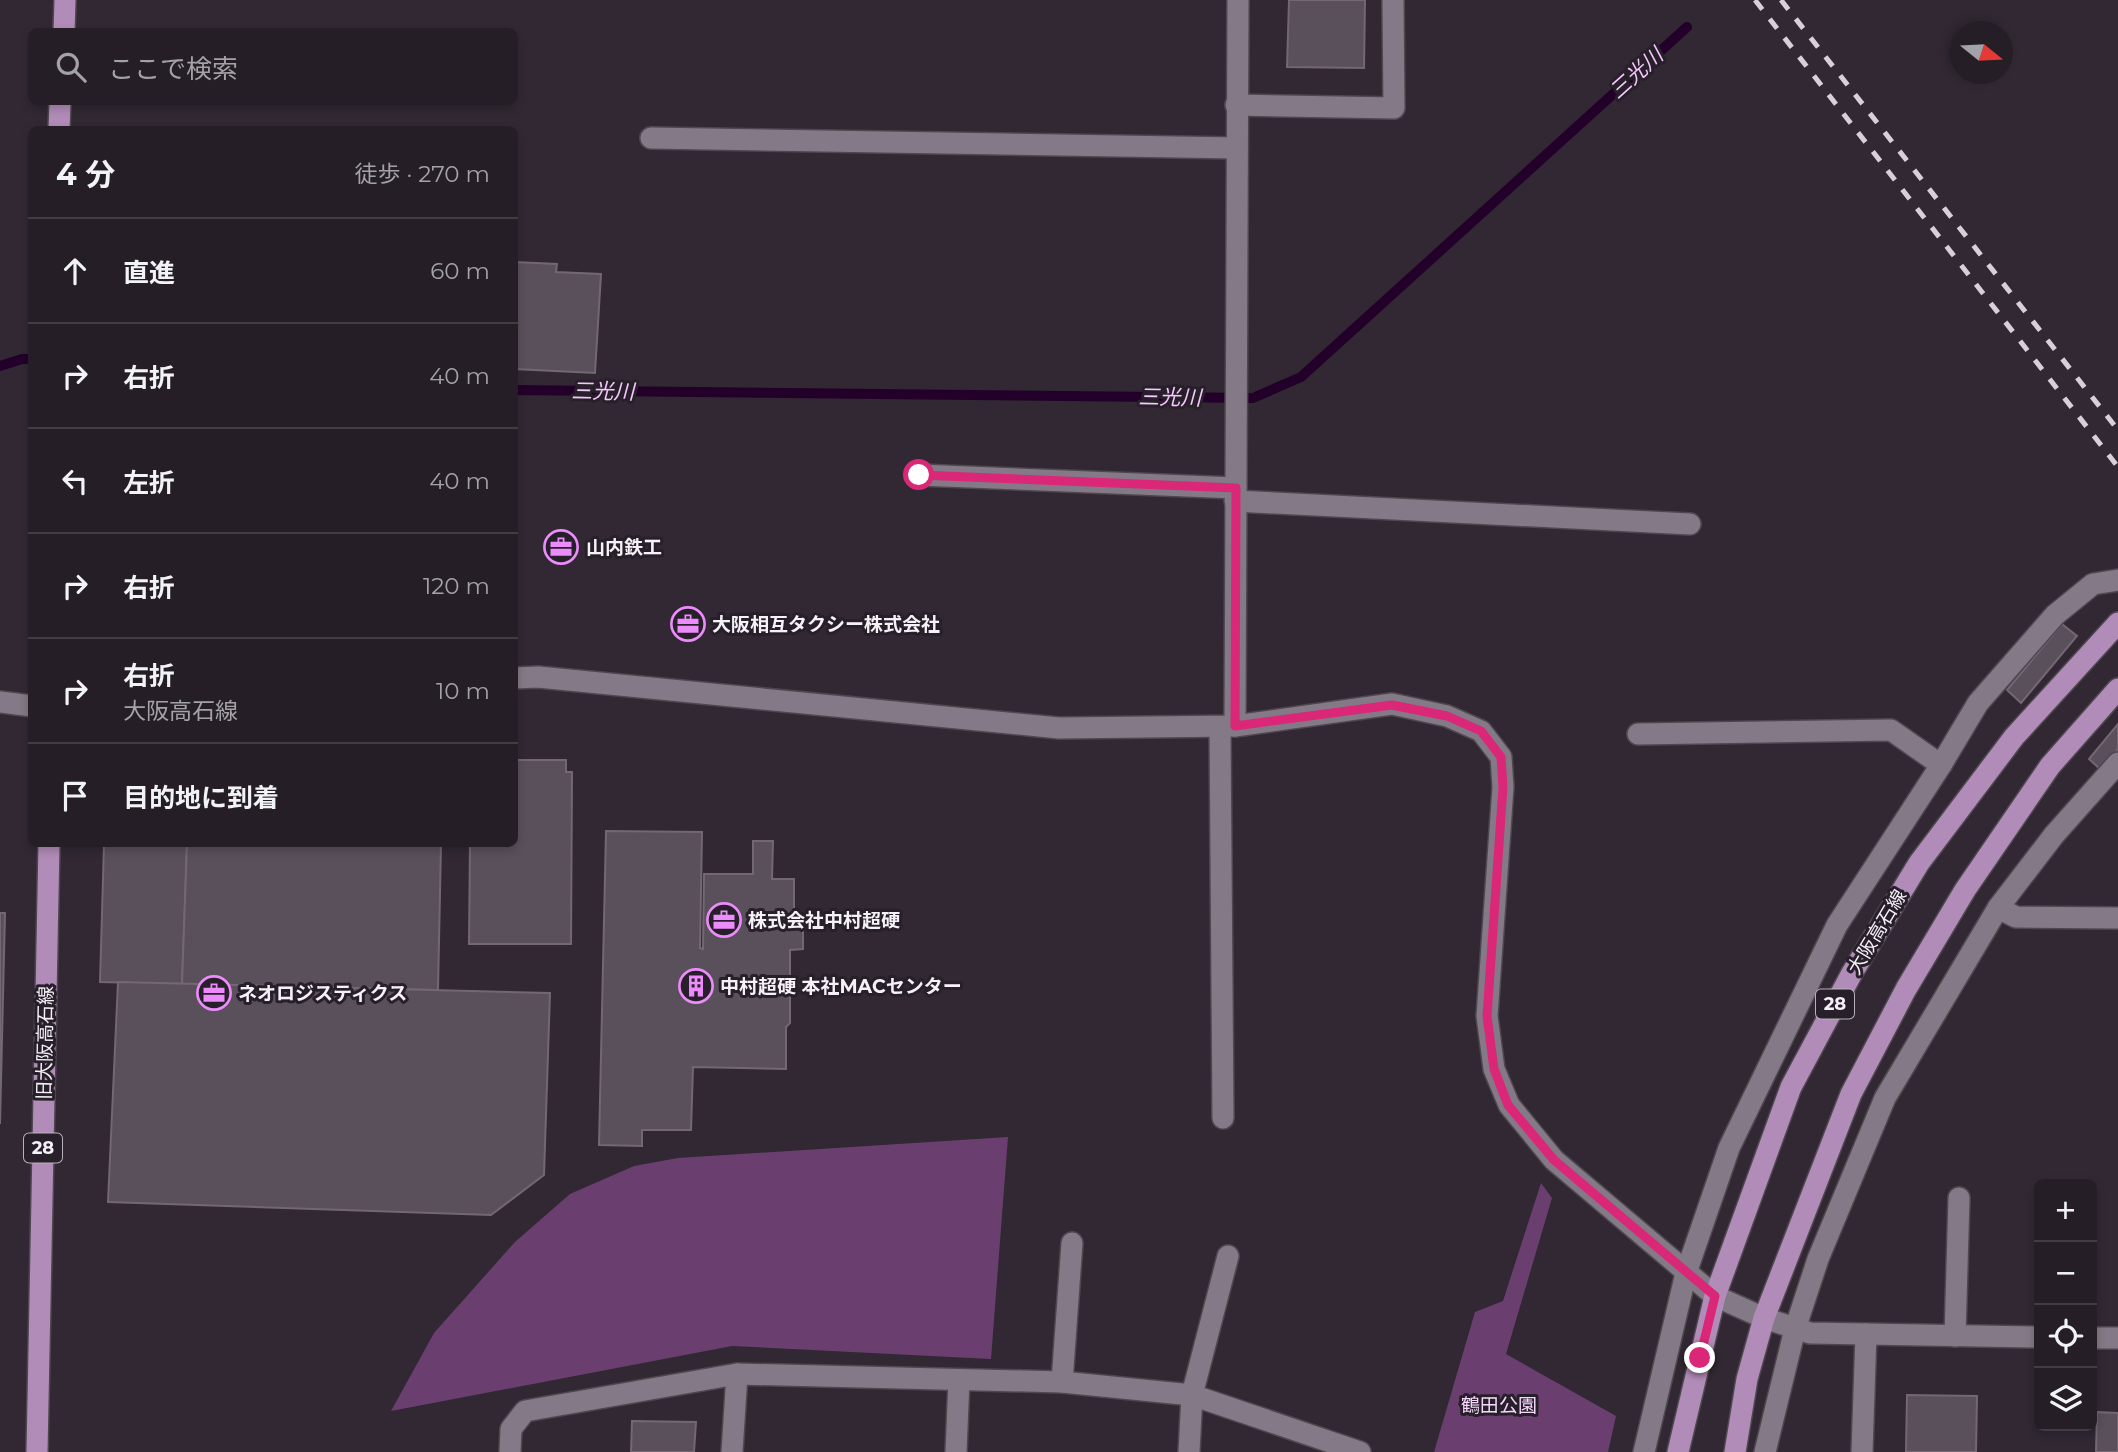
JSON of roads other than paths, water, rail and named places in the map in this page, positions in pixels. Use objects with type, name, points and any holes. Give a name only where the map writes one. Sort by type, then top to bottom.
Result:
[{"type":"main road","points":[[64,28],[65,0]]},
{"type":"main road","points":[[59,126],[60,105]]},
{"type":"main road","name":"大阪高石線","points":[[1678,1452],[1715,1296],[1791,1087],[1852,974],[1919,863],[2014,737],[2118,623]]},
{"type":"main road","points":[[1735,1452],[1747,1379],[1764,1318],[1851,1094],[1906,989],[1965,890],[2050,766],[2118,689]]},
{"type":"main road","name":"旧大阪高石線","points":[[37,1452],[49,847]]},
{"type":"street","points":[[1223,1118],[1227,727],[1236,495],[1238,0]]},
{"type":"street","points":[[1236,105],[1394,108],[1394,0]]},
{"type":"street","points":[[651,138],[1236,148]]},
{"type":"street","points":[[919,475],[1690,524]]},
{"type":"street","points":[[1644,1452],[1686,1273],[1729,1148],[1837,925],[1978,703],[2055,615],[2093,583],[2118,580]]},
{"type":"street","points":[[518,678],[552,678],[1059,728],[1227,727],[1392,705],[1447,716],[1481,731],[1501,757],[1503,787],[1487,1016],[1494,1069],[1508,1105],[1554,1160],[1715,1296],[1764,1318],[1810,1333],[2034,1337]]},
{"type":"street","points":[[0,702],[28,706]]},
{"type":"street","points":[[1638,734],[1891,730],[1941,765]]},
{"type":"street","points":[[1765,1452],[1795,1329],[1822,1248],[1885,1098],[1998,908],[2054,835],[2118,763]]},
{"type":"street","points":[[1998,908],[2016,917],[2118,918]]},
{"type":"street","points":[[1955,1336],[1959,1198]]},
{"type":"street","points":[[1062,1382],[1072,1243]]},
{"type":"street","points":[[1189,1452],[1192,1395],[1228,1256]]},
{"type":"street","points":[[1862,1452],[1866,1334]]},
{"type":"street","points":[[2097,1338],[2118,1338]]},
{"type":"street","points":[[510,1452],[511,1429],[525,1411],[737,1374],[1062,1382],[1192,1395],[1360,1452]]},
{"type":"street","points":[[732,1452],[737,1374]]},
{"type":"street","points":[[956,1452],[959,1380]]},
{"type":"waterway","name":"三光川","points":[[518,390],[1253,398],[1301,377],[1687,27]]},
{"type":"waterway","name":"三光川","points":[[0,366],[28,359]]},
{"type":"railway","points":[[1755,0],[2118,467]]},
{"type":"railway","points":[[1781,0],[2118,430]]},
{"type":"place","name":"山内鉄工","points":[[561,547]]},
{"type":"place","name":"大阪相互タクシー株式会社","points":[[688,624]]},
{"type":"place","name":"株式会社中村超硬","points":[[724,920]]},
{"type":"place","name":"中村超硬 本社MACセンター","points":[[696,986]]},
{"type":"place","name":"ネオロジスティクス","points":[[214,993]]},
{"type":"park label","name":"鶴田公園","points":[[1499,1405]]}]
